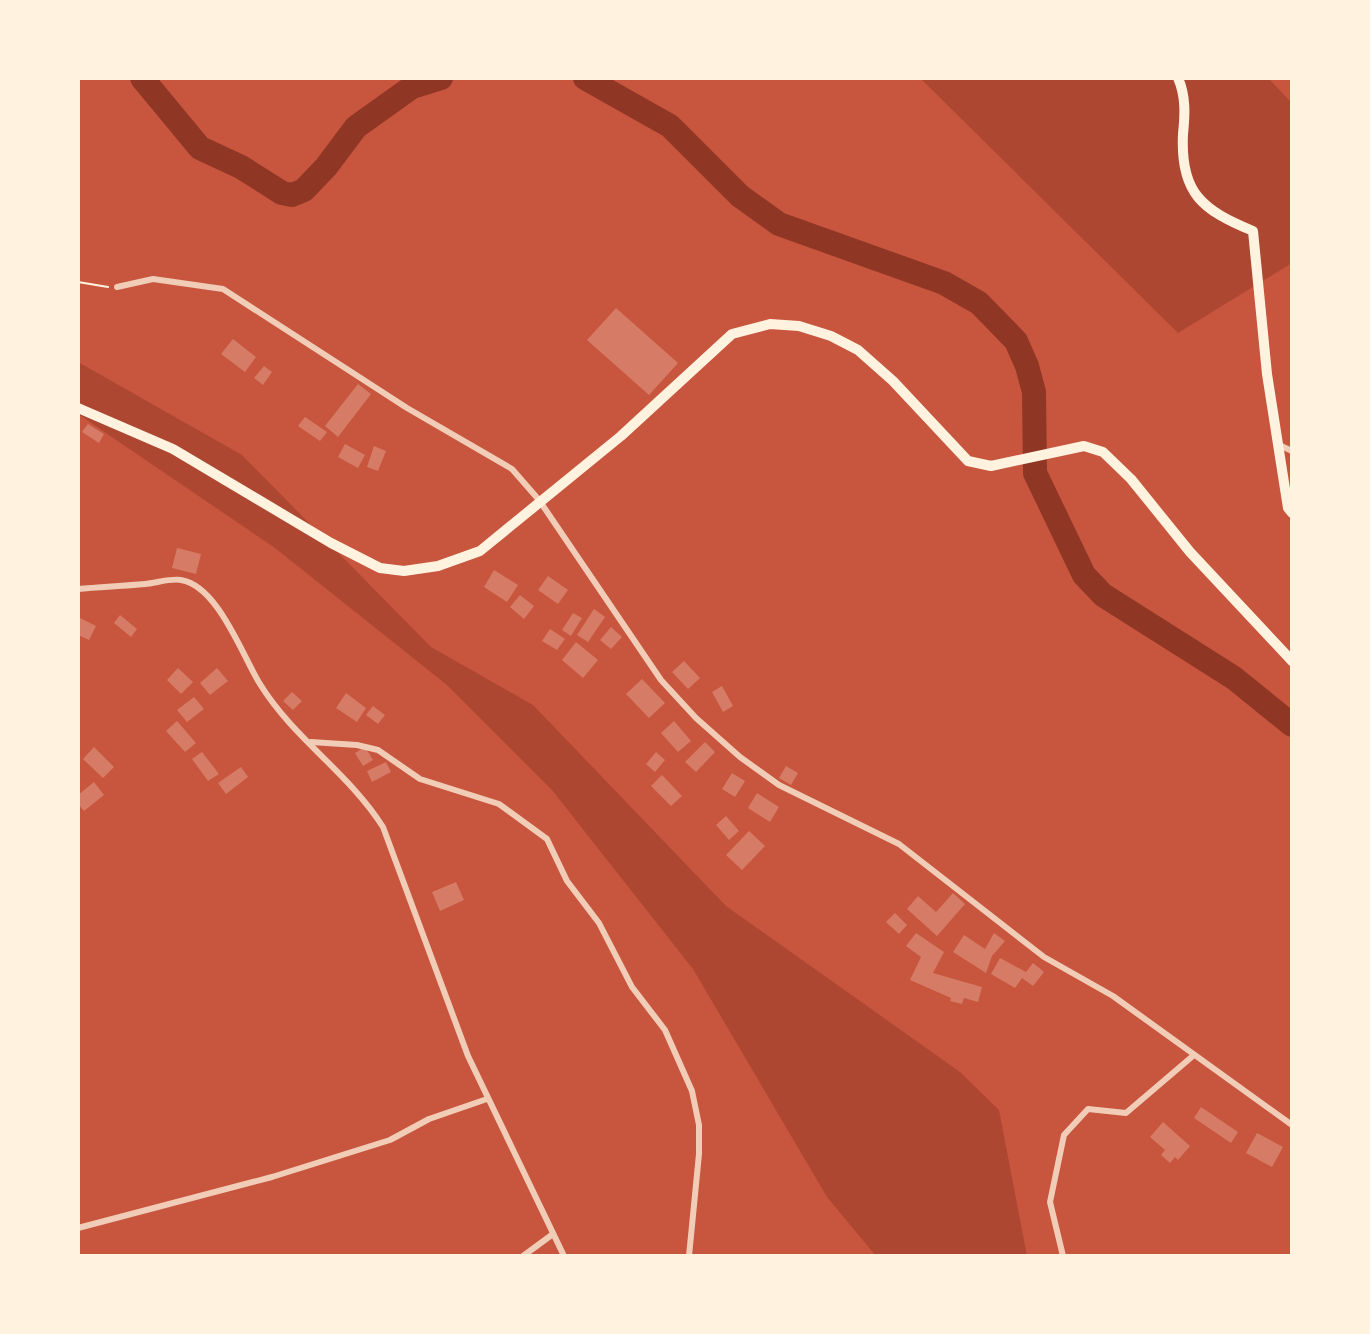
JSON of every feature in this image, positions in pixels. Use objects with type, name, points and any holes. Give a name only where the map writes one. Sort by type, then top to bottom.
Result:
[{"type":"main road","points":[[1178,78],[1185,112],[1182,155],[1189,187],[1215,216],[1253,231],[1277,444],[1283,484],[1292,513]]},
{"type":"main road","points":[[78,408],[173,449],[331,543],[380,568],[404,571],[467,557],[480,551],[621,436],[732,334],[770,324],[818,331],[858,350],[893,381],[960,456],[991,466],[1084,446],[1112,458],[1190,552],[1292,661]]},
{"type":"street","points":[[117,287],[153,279],[223,289],[407,408],[512,469],[539,500],[661,680],[696,718],[740,757],[779,785],[899,844],[1044,957],[1113,996],[1292,1125]]},
{"type":"street","points":[[1277,444],[1292,451]]},
{"type":"street","points":[[78,589],[182,580],[207,593],[265,692],[291,726],[311,742],[370,806],[383,827],[487,1099],[564,1256]]},
{"type":"street","points":[[311,742],[357,745],[378,750],[420,779],[499,804],[547,839],[567,881],[599,923],[632,987],[665,1030],[692,1091],[699,1125],[699,1154],[689,1256]]},
{"type":"street","points":[[1063,1256],[1050,1202],[1064,1135],[1088,1109],[1126,1113],[1194,1055]]},
{"type":"street","points":[[78,1228],[287,1173],[390,1140],[429,1119],[487,1099]]},
{"type":"street","points":[[523,1256],[553,1234]]},
{"type":"path","points":[[78,282],[91,287],[117,287]]},
{"type":"shaded area","points":[[920,78],[1268,78],[1292,103],[1292,263],[1178,333]]},
{"type":"shaded area","points":[[78,362],[242,455],[431,647],[533,705],[726,906],[960,1072],[999,1110],[1027,1256],[876,1256],[827,1197],[693,969],[552,790],[447,685],[275,548],[78,414]]},
{"type":"building","points":[[616,308],[678,363],[649,395],[587,340]]},
{"type":"building","points":[[233,339],[256,357],[245,372],[221,354]]},
{"type":"building","points":[[264,366],[272,372],[263,385],[254,378]]},
{"type":"building","points":[[358,384],[371,394],[338,437],[325,426]]},
{"type":"building","points":[[305,417],[327,432],[320,441],[298,426]]},
{"type":"building","points":[[88,424],[104,434],[99,443],[82,432]]},
{"type":"building","points":[[345,444],[365,455],[358,468],[338,457]]},
{"type":"building","points":[[374,446],[386,451],[378,471],[367,467]]},
{"type":"building","points":[[177,548],[201,554],[196,574],[172,568]]},
{"type":"building","points":[[494,570],[518,585],[507,602],[484,587]]},
{"type":"building","points":[[548,576],[568,590],[558,604],[538,590]]},
{"type":"building","points":[[520,595],[534,606],[524,619],[510,607]]},
{"type":"building","points":[[594,609],[605,617],[588,642],[577,635]]},
{"type":"building","points":[[573,613],[582,618],[571,636],[562,630]]},
{"type":"building","points":[[120,615],[137,629],[131,637],[114,623]]},
{"type":"building","points":[[78,617],[96,626],[89,640],[78,635]]},
{"type":"building","points":[[611,627],[622,637],[611,649],[600,640]]},
{"type":"building","points":[[550,629],[565,639],[557,650],[542,641]]},
{"type":"building","points":[[576,642],[598,660],[583,678],[562,660]]},
{"type":"building","points":[[684,661],[700,678],[688,689],[672,672]]},
{"type":"building","points":[[178,668],[193,682],[181,694],[167,680]]},
{"type":"building","points":[[217,668],[228,681],[210,695],[200,683]]},
{"type":"building","points":[[642,679],[665,703],[649,718],[626,694]]},
{"type":"building","points":[[722,686],[733,706],[723,712],[712,692]]},
{"type":"building","points":[[292,692],[302,701],[293,710],[283,701]]},
{"type":"building","points":[[346,693],[366,708],[357,722],[336,708]]},
{"type":"building","points":[[194,697],[204,709],[187,722],[177,710]]},
{"type":"building","points":[[373,706],[385,715],[378,724],[366,715]]},
{"type":"building","points":[[177,721],[196,743],[185,752],[166,731]]},
{"type":"building","points":[[674,721],[691,741],[678,752],[661,733]]},
{"type":"building","points":[[705,742],[715,752],[696,772],[685,762]]},
{"type":"building","points":[[94,747],[114,767],[103,778],[83,759]]},
{"type":"building","points":[[365,747],[373,760],[363,766],[355,753]]},
{"type":"building","points":[[202,752],[219,774],[208,781],[192,759]]},
{"type":"building","points":[[656,752],[665,760],[655,772],[646,764]]},
{"type":"building","points":[[386,762],[391,772],[372,782],[367,771]]},
{"type":"building","points":[[786,766],[798,773],[791,785],[779,778]]},
{"type":"building","points":[[241,767],[248,777],[226,794],[218,783]]},
{"type":"building","points":[[732,773],[745,781],[735,797],[722,789]]},
{"type":"building","points":[[662,775],[682,796],[671,806],[651,786]]},
{"type":"building","points":[[94,782],[104,795],[84,811],[78,804],[78,795]]},
{"type":"building","points":[[757,793],[779,807],[770,822],[748,808]]},
{"type":"building","points":[[726,816],[739,831],[729,840],[716,825]]},
{"type":"building","points":[[749,831],[765,846],[742,870],[726,855]]},
{"type":"building","points":[[456,882],[464,900],[440,911],[432,892]]},
{"type":"building","points":[[953,893],[965,904],[937,936],[907,909],[918,896],[936,912]]},
{"type":"building","points":[[895,913],[907,925],[899,934],[886,922]]},
{"type":"building","points":[[916,933],[944,952],[933,973],[982,987],[978,1002],[964,998],[962,1004],[950,1001],[951,998],[910,980],[921,957],[906,946]]},
{"type":"building","points":[[994,933],[1005,941],[992,956],[986,973],[953,952],[964,935],[985,949]]},
{"type":"building","points":[[1000,958],[1026,972],[1033,963],[1044,972],[1033,986],[1022,978],[1015,988],[991,974]]},
{"type":"building","points":[[1201,1107],[1238,1132],[1231,1143],[1194,1118]]},
{"type":"building","points":[[1163,1122],[1190,1146],[1178,1160],[1175,1157],[1170,1163],[1161,1155],[1165,1150],[1150,1137]]},
{"type":"building","points":[[1257,1133],[1283,1147],[1272,1167],[1246,1153]]},
{"type":"waterway","points":[[142,78],[200,148],[241,167],[282,193],[292,195],[304,190],[326,167],[356,127],[412,87],[441,78]]},
{"type":"waterway","points":[[585,78],[670,126],[740,196],[779,224],[944,283],[979,303],[1016,341],[1027,366],[1034,392],[1035,473],[1084,575],[1103,595],[1234,678],[1292,725]]}]
